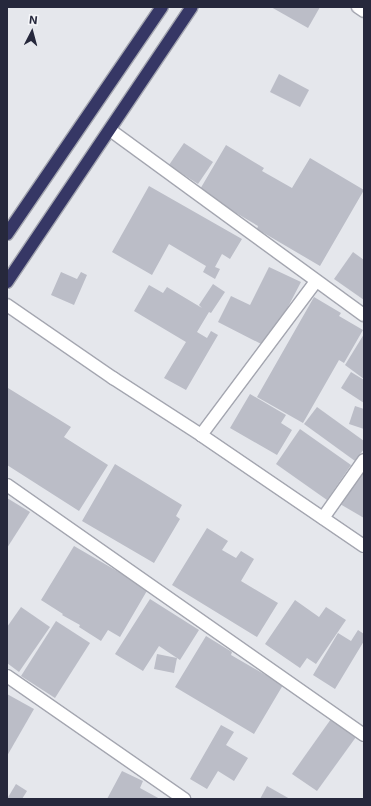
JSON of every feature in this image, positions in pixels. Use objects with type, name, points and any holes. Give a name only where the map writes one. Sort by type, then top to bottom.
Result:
[{"type":"highway","points":[[7,234],[162,7]]},
{"type":"highway","points":[[7,282],[192,7]]},
{"type":"street","points":[[358,7],[364,11]]},
{"type":"street","points":[[110,130],[364,315]]},
{"type":"street","points":[[201,435],[316,281]]},
{"type":"street","points":[[7,304],[113,378],[201,435],[364,546]]},
{"type":"street","points":[[323,518],[364,460]]},
{"type":"street","points":[[7,485],[364,735]]},
{"type":"street","points":[[7,676],[184,799]]},
{"type":"building","points":[[271,7],[320,7],[308,28]]},
{"type":"building","points":[[279,74],[309,90],[300,107],[270,92]]},
{"type":"building","points":[[184,143],[213,162],[198,184],[169,165]]},
{"type":"building","points":[[226,145],[264,168],[262,171],[292,188],[310,158],[364,190],[320,266],[257,229],[258,226],[199,191]]},
{"type":"building","points":[[149,186],[242,239],[230,259],[222,254],[215,267],[220,269],[215,279],[203,272],[206,266],[169,244],[152,275],[112,252]]},
{"type":"building","points":[[353,252],[364,260],[364,300],[334,279]]},
{"type":"building","points":[[269,267],[301,282],[267,347],[218,322],[231,296],[250,305]]},
{"type":"building","points":[[61,272],[77,279],[81,272],[87,275],[74,305],[51,295]]},
{"type":"building","points":[[213,284],[225,292],[211,313],[209,312],[197,332],[207,338],[211,331],[218,335],[186,390],[164,378],[186,342],[134,311],[149,285],[163,293],[167,287],[202,308],[199,305]]},
{"type":"building","points":[[314,297],[341,313],[339,316],[363,330],[344,363],[339,360],[303,423],[257,397]]},
{"type":"building","points":[[364,334],[364,379],[345,365]]},
{"type":"building","points":[[351,372],[364,380],[364,403],[341,388]]},
{"type":"building","points":[[8,388],[71,427],[64,437],[108,465],[79,511],[7,465]]},
{"type":"building","points":[[250,394],[286,415],[281,423],[292,430],[277,455],[230,428]]},
{"type":"building","points":[[355,406],[364,409],[364,429],[349,424]]},
{"type":"building","points":[[317,407],[364,441],[364,449],[355,461],[304,424]]},
{"type":"building","points":[[300,429],[351,465],[327,500],[276,464]]},
{"type":"building","points":[[115,464],[182,505],[176,516],[180,519],[154,563],[82,521]]},
{"type":"building","points":[[360,471],[364,474],[364,518],[340,504]]},
{"type":"building","points":[[7,498],[30,512],[7,548]]},
{"type":"building","points":[[207,528],[228,541],[222,550],[236,558],[241,551],[254,559],[241,581],[278,603],[257,637],[172,585]]},
{"type":"building","points":[[74,546],[148,589],[120,637],[108,630],[101,641],[79,627],[80,625],[62,615],[63,614],[41,600]]},
{"type":"building","points":[[150,599],[199,630],[180,660],[159,646],[143,671],[115,654]]},
{"type":"building","points":[[295,600],[319,617],[326,607],[346,620],[316,664],[307,658],[300,668],[265,644]]},
{"type":"building","points":[[21,607],[50,627],[19,672],[7,663],[7,627]]},
{"type":"building","points":[[56,621],[90,643],[55,698],[21,676]]},
{"type":"building","points":[[358,630],[364,634],[364,641],[335,689],[313,675],[338,633],[351,641]]},
{"type":"building","points":[[206,636],[232,652],[231,655],[283,685],[254,734],[175,687]]},
{"type":"building","points":[[157,654],[177,658],[174,673],[154,669]]},
{"type":"building","points":[[7,694],[34,709],[7,756]]},
{"type":"building","points":[[331,719],[356,737],[317,791],[292,774]]},
{"type":"building","points":[[221,725],[234,732],[226,745],[248,758],[234,781],[218,771],[207,789],[190,779]]},
{"type":"building","points":[[122,771],[143,781],[140,788],[160,799],[107,799]]},
{"type":"building","points":[[16,784],[27,791],[22,799],[7,799]]},
{"type":"building","points":[[267,786],[290,799],[260,799]]}]
